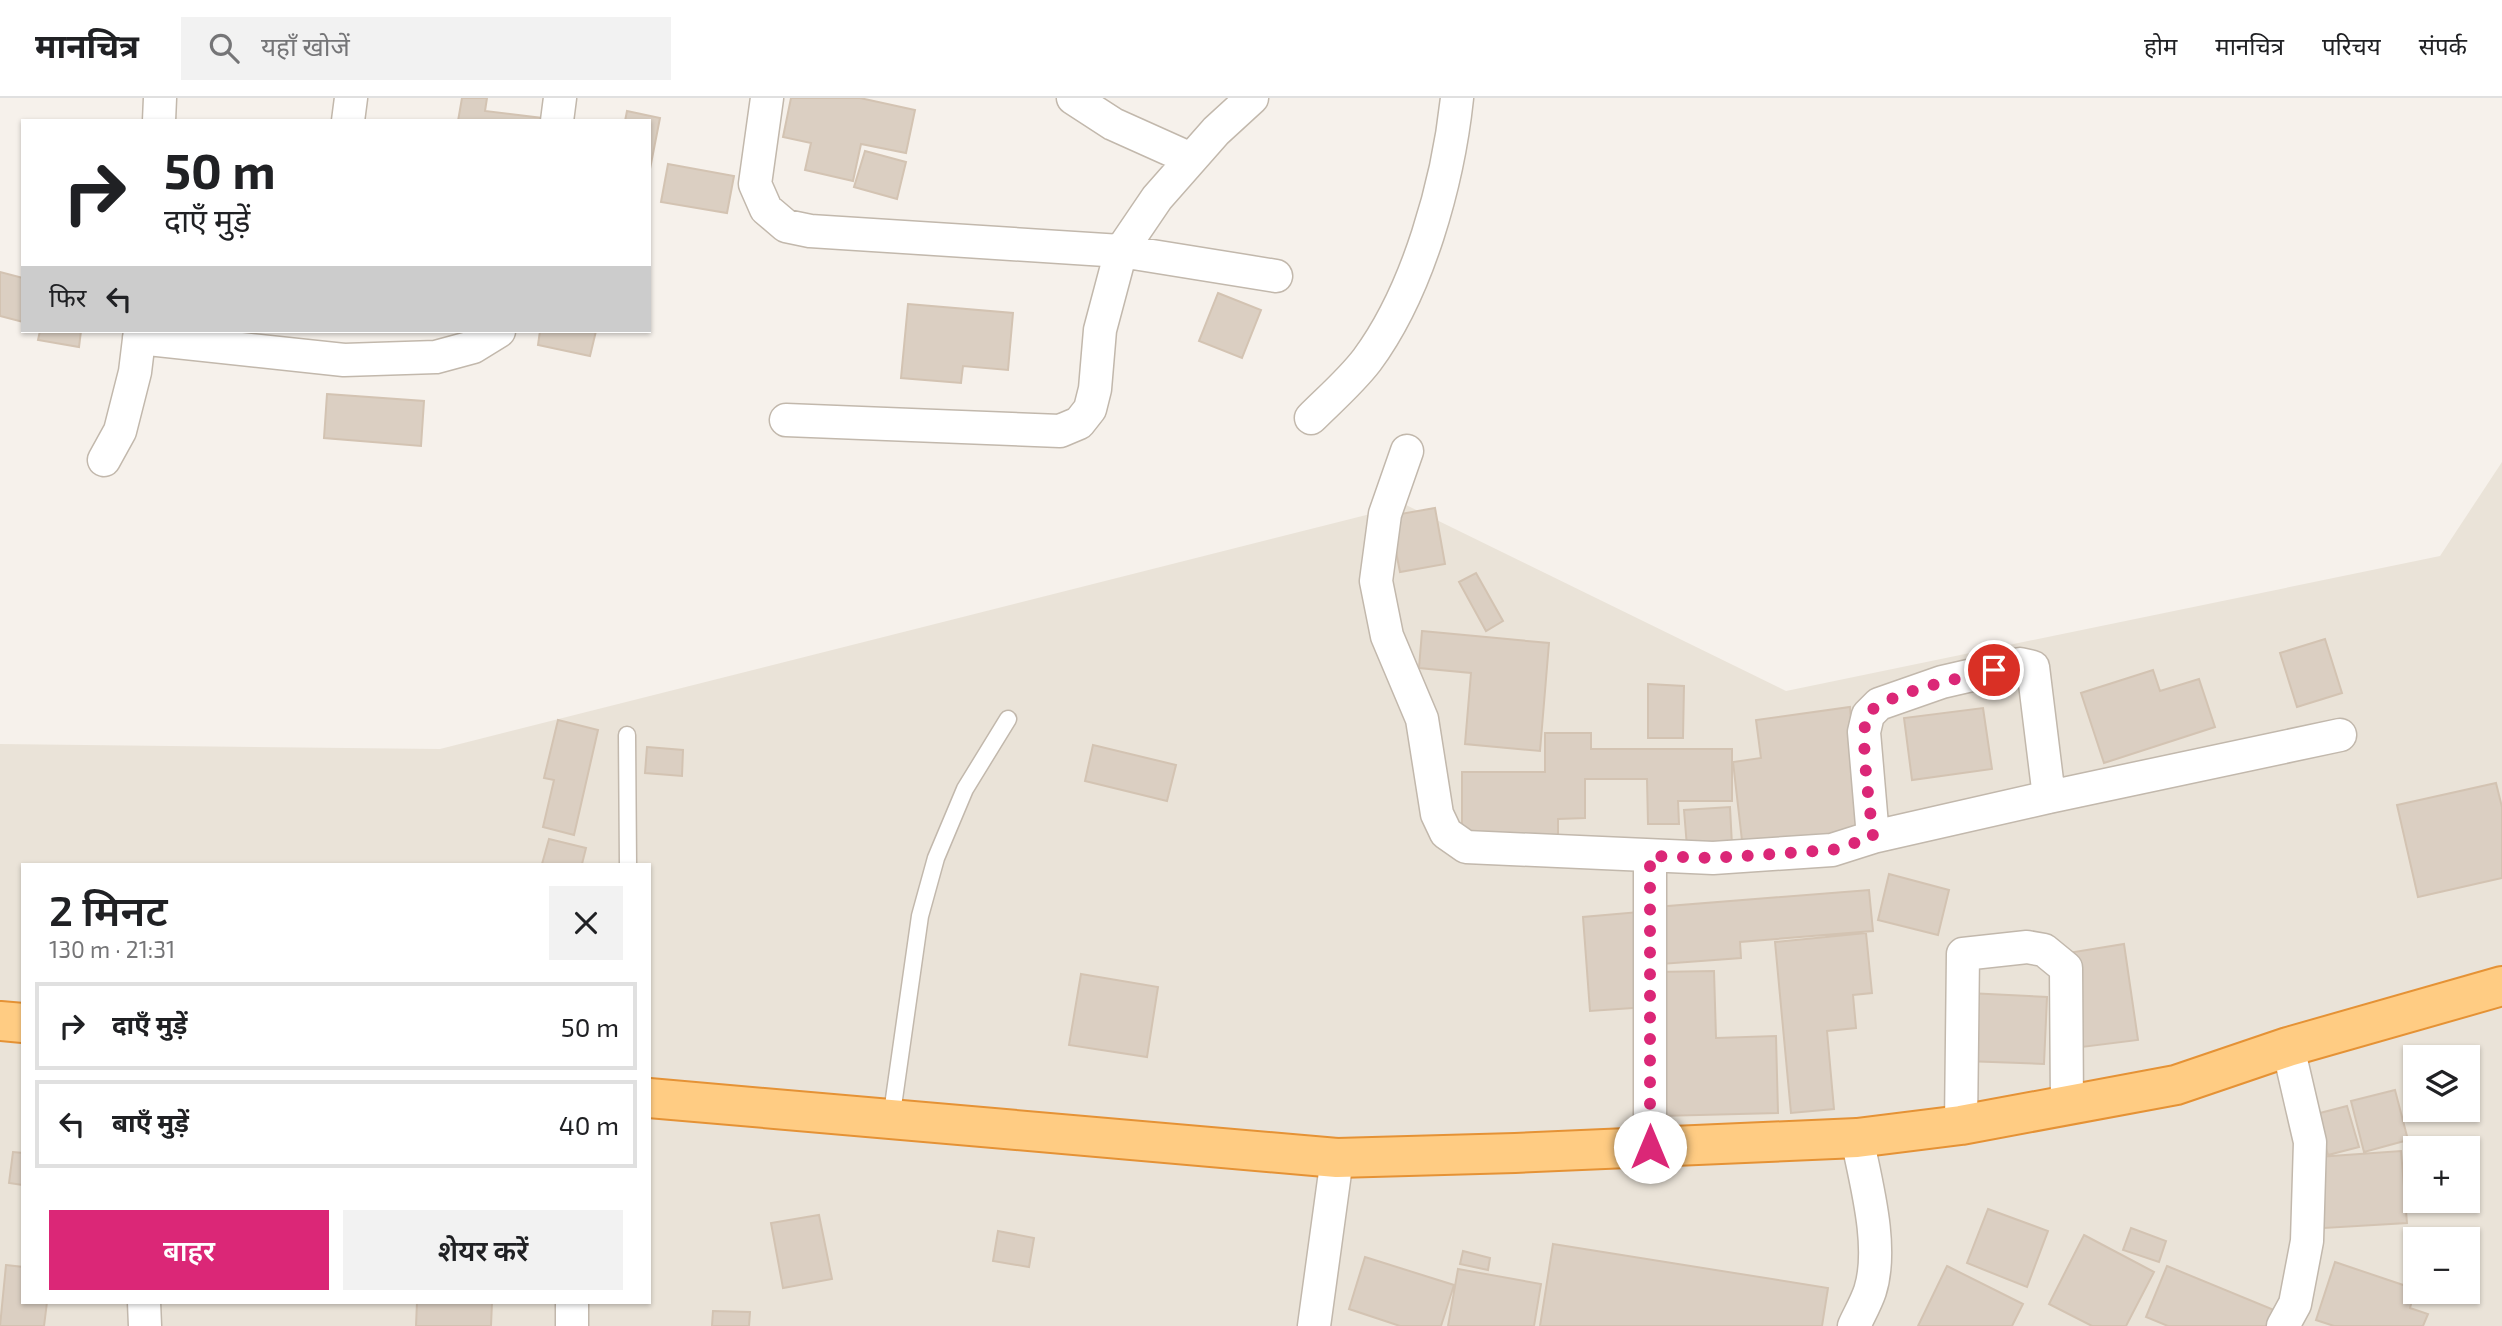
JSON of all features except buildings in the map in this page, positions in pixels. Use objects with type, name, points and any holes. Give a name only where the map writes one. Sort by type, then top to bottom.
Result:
[{"type":"highway","points":[[651,1098],[1337,1158],[1857,1138],[1961,1125],[2176,1085],[2288,1047],[2502,986]]},
{"type":"highway","points":[[0,1021],[21,1023]]},
{"type":"street","points":[[159,119],[160,98]]},
{"type":"street","points":[[348,119],[351,98]]},
{"type":"street","points":[[557,119],[560,98]]},
{"type":"street","points":[[767,98],[755,184],[766,209],[786,226],[810,231],[1121,251],[1276,276]]},
{"type":"street","points":[[1073,98],[1113,124],[1191,159]]},
{"type":"street","points":[[786,420],[1060,431],[1079,423],[1090,409],[1095,389],[1100,330],[1121,251],[1157,198],[1216,131],[1252,98]]},
{"type":"street","points":[[1311,418],[1367,360],[1395,316],[1421,254],[1452,145],[1457,98]]},
{"type":"street","points":[[104,460],[120,430],[135,372],[139,335],[327,344],[344,360],[436,357],[473,347],[496,333]]},
{"type":"street","points":[[1407,451],[1385,514],[1376,581],[1387,636],[1422,719],[1437,814],[1446,833],[1466,847],[1713,858],[1832,850],[1873,837],[2049,797],[2340,735]]},
{"type":"street","points":[[1873,837],[1864,732],[1868,715],[1879,704],[1942,682],[2020,664],[2033,667],[2049,797]]},
{"type":"street","points":[[1650,856],[1650,1147]]},
{"type":"street","points":[[1961,1125],[1963,954],[2027,947],[2044,950],[2066,968],[2067,1107]]},
{"type":"street","points":[[2283,1326],[2295,1304],[2307,1241],[2310,1142],[2288,1047]]},
{"type":"street","points":[[1854,1326],[1870,1290],[1875,1247],[1873,1220],[1857,1138]]},
{"type":"street","points":[[1314,1326],[1337,1158]]},
{"type":"street","points":[[144,1304],[145,1326]]},
{"type":"street","points":[[572,1304],[572,1326]]},
{"type":"lane","points":[[891,1120],[920,916],[936,858],[965,789],[1008,719]]},
{"type":"lane","points":[[627,734],[628,863]]},
{"type":"shaded area","points":[[2502,462],[2502,1326],[0,1326],[0,744],[440,749],[1406,505],[1786,691],[2440,556]]},
{"type":"route","points":[[1650,1147],[1650,856],[1713,858],[1832,850],[1873,837],[1864,732],[1868,715],[1879,704],[1942,682],[1994,670]]}]
